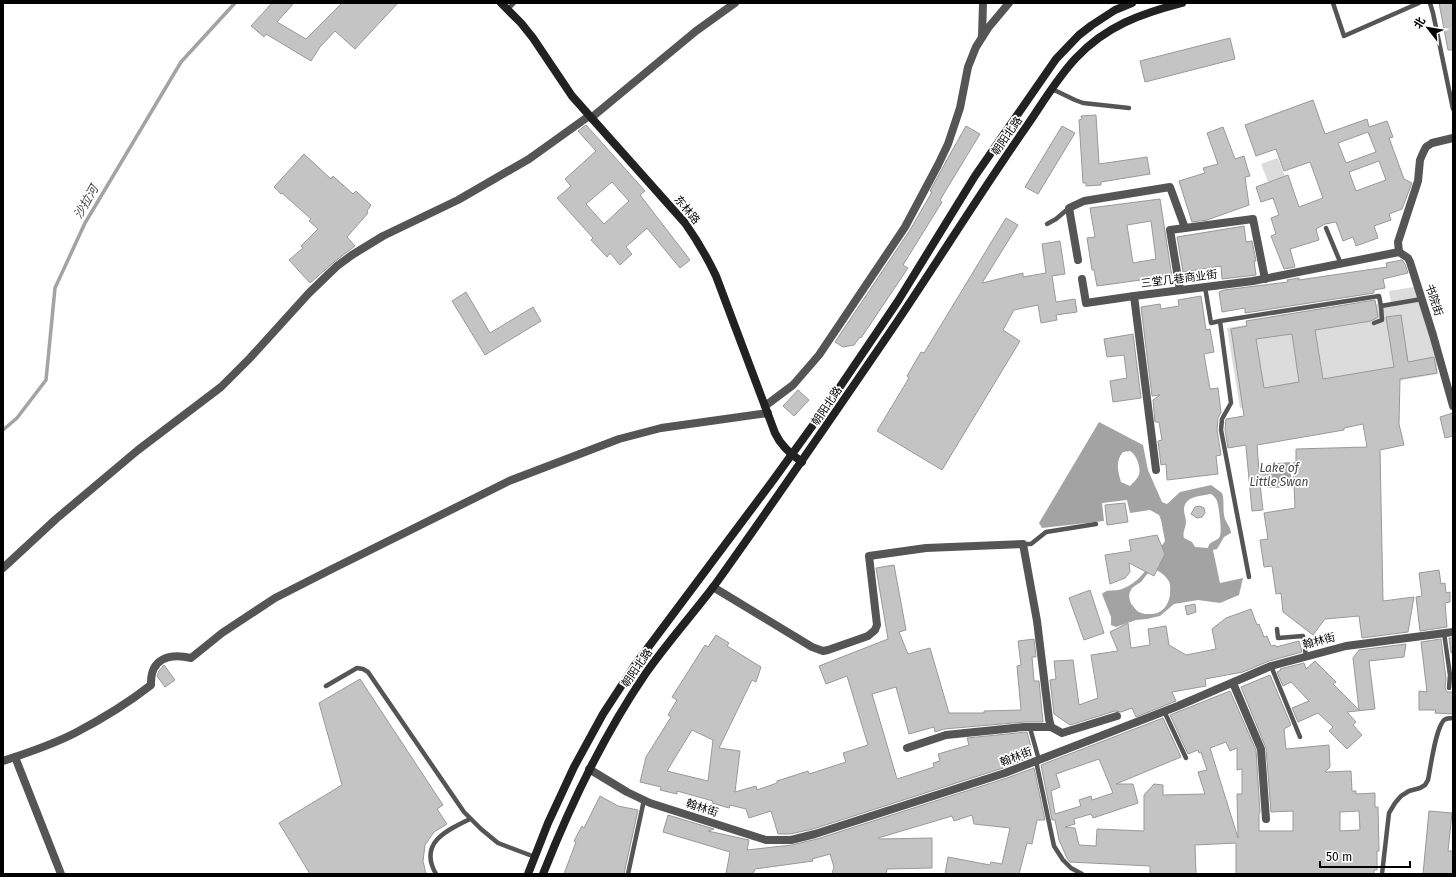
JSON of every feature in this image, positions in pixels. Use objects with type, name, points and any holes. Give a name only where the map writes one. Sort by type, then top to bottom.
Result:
[{"type":"main road","name":"东林路","points":[[501,3],[511,6],[572,96],[685,223],[703,249],[716,276],[779,441],[792,455],[802,462]]},
{"type":"main road","name":"朝阳北路","points":[[528,874],[560,795],[603,714],[635,665],[792,455],[834,396],[898,301],[974,176],[1052,63],[1066,47],[1092,25],[1115,10],[1132,3]]},
{"type":"main road","name":"朝阳北路","points":[[543,874],[561,828],[589,769],[615,722],[646,673],[713,587],[802,462],[908,306],[986,184],[1067,68],[1100,36],[1133,18],[1182,3]]},
{"type":"street","points":[[3,568],[56,519],[138,450],[220,387],[310,293],[342,262],[382,236],[458,200],[528,159],[590,117],[696,31],[735,3]]},
{"type":"street","points":[[982,37],[983,3]]},
{"type":"street","points":[[3,761],[36,750],[75,733],[136,697],[151,685],[152,671],[155,664],[176,656],[190,658],[222,633],[276,598],[510,481],[634,434],[766,410],[793,385],[819,355],[905,227],[948,144],[960,108],[968,67],[982,37],[1009,3]]},
{"type":"street","points":[[1399,252],[1398,242],[1418,181],[1420,160],[1426,147],[1432,143],[1453,138]]},
{"type":"street","points":[[1078,260],[1069,208],[1084,201],[1170,187],[1184,228]]},
{"type":"street","points":[[1180,290],[1170,230],[1253,219],[1265,279]]},
{"type":"street","name":"三堂几巷商业街","points":[[1156,470],[1134,296],[1265,279],[1399,252]]},
{"type":"street","name":"书院街","points":[[1399,252],[1408,258],[1410,262],[1452,402]]},
{"type":"street","points":[[1082,280],[1086,303],[1134,296]]},
{"type":"street","points":[[713,587],[817,650],[823,651],[868,636],[875,630],[877,625],[869,556],[926,548],[1023,544],[1037,621],[1051,727]]},
{"type":"street","name":"翰林街","points":[[589,769],[627,792],[644,800],[766,840],[787,840],[814,834],[998,776],[1164,711],[1271,666],[1346,646],[1453,632]]},
{"type":"street","points":[[1233,683],[1261,749],[1266,819]]},
{"type":"street","points":[[907,748],[946,735],[1024,727],[1051,727],[1062,733],[1117,716]]},
{"type":"street","points":[[15,756],[61,874]]},
{"type":"lane","points":[[1333,3],[1344,36],[1419,3]]},
{"type":"lane","points":[[1430,3],[1434,13],[1453,109]]},
{"type":"lane","points":[[1052,89],[1083,103],[1129,108]]},
{"type":"lane","points":[[1047,224],[1056,219],[1069,208]]},
{"type":"lane","points":[[1326,228],[1341,264]]},
{"type":"lane","points":[[1205,287],[1210,323],[1379,296],[1382,320],[1374,323]]},
{"type":"lane","points":[[1381,306],[1422,300]]},
{"type":"lane","points":[[1220,321],[1232,403],[1222,419],[1221,430],[1249,577]]},
{"type":"lane","points":[[1023,544],[1031,544],[1046,532],[1096,524]]},
{"type":"lane","points":[[1277,629],[1278,638],[1303,636],[1306,656]]},
{"type":"lane","points":[[1444,633],[1450,674],[1449,688]]},
{"type":"lane","points":[[1271,666],[1300,737]]},
{"type":"lane","points":[[326,686],[357,668],[368,672],[470,819],[480,830],[498,843],[535,857]]},
{"type":"lane","points":[[1164,711],[1186,758]]},
{"type":"lane","points":[[1382,874],[1389,813],[1401,796],[1409,791],[1425,785],[1428,780],[1439,730],[1445,720],[1453,718]]},
{"type":"lane","points":[[1030,728],[1054,846],[1070,868],[1082,874]]},
{"type":"lane","points":[[628,874],[644,800]]},
{"type":"lane","points":[[436,874],[431,863],[431,851],[436,840],[446,831],[470,819]]},
{"type":"shaded area","points":[[1278,158],[1285,176],[1268,182],[1261,164]]},
{"type":"shaded area","points":[[1414,287],[1436,356],[1438,374],[1240,408],[1227,328],[1391,302],[1389,291]]},
{"type":"water","points":[[1099,422],[1143,445],[1148,470],[1162,502],[1167,504],[1180,492],[1211,485],[1222,493],[1224,516],[1231,533],[1224,537],[1217,549],[1213,550],[1220,583],[1243,578],[1239,595],[1220,603],[1198,600],[1174,604],[1160,616],[1136,620],[1116,627],[1111,625],[1111,617],[1102,594],[1107,591],[1119,590],[1130,585],[1142,575],[1165,541],[1159,515],[1150,510],[1130,513],[1127,500],[1102,503],[1104,521],[1042,528],[1039,523]],"holes":[[[1130,451],[1139,465],[1139,475],[1130,486],[1121,482],[1118,467],[1120,455],[1123,452]],[[1211,494],[1217,501],[1221,533],[1219,538],[1210,544],[1208,548],[1195,547],[1192,542],[1184,538],[1183,534],[1186,522],[1184,512],[1185,505],[1190,499]],[[1154,569],[1158,571],[1167,578],[1170,585],[1170,595],[1166,607],[1160,612],[1143,614],[1132,605],[1129,594],[1132,588],[1141,582]]]},
{"type":"water","name":"Lake of Little Swan","points":[[1290,462],[1292,487],[1267,488],[1266,464]]},
{"type":"building","points":[[272,3],[294,3],[277,22],[306,39],[342,3],[398,3],[355,49],[335,31],[320,47],[311,61],[266,34],[264,37],[251,26]]},
{"type":"building","points":[[1439,3],[1453,3],[1453,50],[1448,50]]},
{"type":"building","points":[[1230,38],[1235,59],[1145,82],[1140,61]]},
{"type":"building","points":[[1313,100],[1325,134],[1367,119],[1369,127],[1387,121],[1393,137],[1389,138],[1404,179],[1412,183],[1402,209],[1389,214],[1391,220],[1374,226],[1378,238],[1356,246],[1353,237],[1343,241],[1336,222],[1325,224],[1316,229],[1319,240],[1290,249],[1295,267],[1284,269],[1271,236],[1276,234],[1271,218],[1279,215],[1273,198],[1261,202],[1256,187],[1288,175],[1299,207],[1323,198],[1310,162],[1284,171],[1276,149],[1256,156],[1245,125]],"holes":[[[1368,132],[1376,152],[1346,163],[1338,143]],[[1379,161],[1386,180],[1356,191],[1349,172]]]},
{"type":"building","points":[[1096,115],[1099,164],[1147,157],[1150,174],[1101,182],[1101,185],[1086,186],[1086,183],[1083,183],[1079,120],[1082,119],[1081,116]]},
{"type":"building","points":[[586,125],[645,191],[640,195],[690,260],[680,268],[647,228],[626,247],[632,254],[620,265],[610,253],[607,257],[591,240],[593,238],[557,198],[571,186],[565,179],[596,151],[578,131]],"holes":[[[612,182],[629,201],[604,224],[586,204]]]},
{"type":"building","points":[[966,126],[980,134],[940,200],[942,202],[903,265],[908,268],[861,338],[860,337],[854,345],[843,347],[835,342],[910,230],[932,192],[930,191]]},
{"type":"building","points":[[1062,126],[1075,133],[1038,194],[1025,187]]},
{"type":"building","points":[[1223,127],[1235,159],[1244,156],[1250,176],[1245,177],[1249,205],[1207,220],[1192,222],[1179,181],[1205,173],[1203,168],[1218,164],[1207,133]]},
{"type":"building","points":[[304,154],[331,179],[333,176],[353,194],[356,191],[371,205],[367,211],[368,213],[347,237],[355,246],[310,283],[289,260],[303,248],[301,246],[318,229],[309,221],[311,219],[274,187]]},
{"type":"building","points":[[1160,199],[1172,277],[1149,281],[1148,279],[1097,286],[1094,270],[1092,270],[1087,238],[1095,237],[1090,208]],"holes":[[[1151,221],[1156,259],[1133,263],[1127,225]]]},
{"type":"building","points":[[1006,218],[1018,225],[982,283],[1023,273],[1023,277],[1046,273],[1042,244],[1060,241],[1065,274],[1052,276],[1056,302],[1075,299],[1077,312],[1056,315],[1057,320],[1041,323],[1038,305],[1014,310],[1003,330],[1020,341],[942,470],[877,431],[909,378],[907,376],[921,352],[924,353]]},
{"type":"building","points":[[1244,226],[1246,242],[1252,241],[1256,261],[1254,261],[1256,275],[1222,279],[1221,266],[1183,272],[1177,237]]},
{"type":"building","points":[[1402,260],[1408,273],[1383,279],[1385,288],[1374,290],[1374,293],[1245,313],[1245,308],[1222,312],[1219,292],[1224,290],[1288,282],[1287,280],[1299,278],[1299,280],[1387,267],[1386,263]]},
{"type":"building","points":[[466,292],[490,333],[533,307],[541,321],[485,355],[452,301]]},
{"type":"building","points":[[1201,296],[1206,330],[1210,329],[1214,352],[1204,354],[1210,389],[1218,388],[1221,412],[1218,418],[1217,430],[1221,455],[1216,456],[1218,474],[1167,480],[1166,464],[1161,465],[1158,441],[1162,440],[1159,422],[1155,422],[1153,400],[1160,395],[1152,396],[1141,307],[1160,304],[1161,309],[1179,306],[1178,300]]},
{"type":"building","points":[[1375,300],[1378,317],[1371,321],[1315,330],[1323,379],[1394,367],[1386,317],[1401,315],[1408,362],[1434,357],[1437,373],[1400,379],[1399,424],[1404,445],[1380,450],[1383,601],[1414,597],[1408,632],[1362,638],[1359,616],[1325,619],[1313,635],[1283,612],[1281,593],[1276,594],[1272,566],[1264,567],[1260,540],[1268,539],[1264,513],[1295,508],[1293,463],[1296,462],[1296,449],[1367,447],[1363,424],[1344,428],[1344,430],[1257,445],[1259,471],[1265,471],[1266,484],[1260,484],[1263,510],[1252,511],[1246,445],[1228,448],[1225,430],[1226,419],[1244,416],[1231,329],[1247,326],[1246,321]],"holes":[[[1292,334],[1299,382],[1264,388],[1256,339]]]},
{"type":"building","points":[[1133,334],[1141,398],[1113,402],[1110,381],[1127,378],[1124,355],[1107,357],[1104,339]]},
{"type":"building","points":[[798,390],[809,400],[794,416],[783,406]]},
{"type":"building","points":[[1453,413],[1453,436],[1445,438],[1440,417]]},
{"type":"building","points":[[1125,503],[1128,522],[1107,525],[1105,505]]},
{"type":"building","points":[[1200,506],[1204,508],[1205,513],[1202,517],[1197,518],[1191,514],[1195,507]]},
{"type":"building","points":[[1157,535],[1165,554],[1154,576],[1129,563],[1130,572],[1125,578],[1110,584],[1105,555],[1131,551],[1129,540]]},
{"type":"building","points":[[894,565],[906,630],[899,632],[908,654],[930,648],[949,713],[984,713],[984,711],[1021,710],[1017,666],[1021,665],[1018,641],[1034,639],[1036,657],[1032,657],[1034,681],[1039,681],[1043,722],[1024,722],[944,729],[935,732],[934,727],[909,734],[896,687],[872,694],[897,779],[934,767],[933,763],[940,761],[938,754],[969,745],[967,738],[1027,732],[1031,747],[1031,757],[1003,768],[813,829],[790,834],[778,834],[771,811],[749,818],[746,809],[730,805],[729,808],[712,803],[713,801],[677,791],[677,794],[660,790],[661,787],[640,782],[646,757],[671,717],[668,715],[677,700],[672,697],[705,645],[708,647],[716,635],[729,643],[727,646],[761,667],[756,682],[752,680],[719,748],[740,751],[735,792],[756,786],[757,790],[777,783],[777,781],[808,771],[809,774],[846,762],[843,753],[868,745],[847,676],[826,684],[819,666],[888,639],[876,568]],"holes":[[[692,730],[713,740],[708,781],[667,771]]]},
{"type":"building","points":[[1439,570],[1441,584],[1445,583],[1446,593],[1450,592],[1450,602],[1445,603],[1447,627],[1420,631],[1416,597],[1422,596],[1419,573]]},
{"type":"building","points":[[1090,590],[1104,633],[1084,640],[1069,598]]},
{"type":"building","points":[[1195,604],[1196,612],[1187,615],[1185,606]]},
{"type":"building","points":[[1251,609],[1257,625],[1259,624],[1264,637],[1267,636],[1271,646],[1275,645],[1276,647],[1299,641],[1302,652],[1269,661],[1243,672],[1205,679],[1206,686],[1172,692],[1176,701],[1136,717],[1132,708],[1121,712],[1115,711],[1070,725],[1054,714],[1050,680],[1056,679],[1054,661],[1073,660],[1079,705],[1098,698],[1091,655],[1118,651],[1110,632],[1128,623],[1131,648],[1150,645],[1148,629],[1166,626],[1169,645],[1186,655],[1216,649],[1212,629],[1226,618]]},
{"type":"building","points":[[1449,638],[1453,638],[1453,653],[1451,653]]},
{"type":"building","points":[[1441,639],[1446,679],[1445,688],[1447,692],[1453,692],[1453,714],[1435,713],[1436,710],[1419,710],[1419,691],[1427,692],[1421,642]]},
{"type":"building","points":[[1406,644],[1404,657],[1369,661],[1375,709],[1347,712],[1356,722],[1353,725],[1362,735],[1347,749],[1329,731],[1333,727],[1318,713],[1298,722],[1292,708],[1309,701],[1291,682],[1283,686],[1277,672],[1281,670],[1280,669],[1304,663],[1306,669],[1315,661],[1336,682],[1333,684],[1359,710],[1353,658],[1359,650]]},
{"type":"building","points":[[164,665],[175,680],[165,687],[157,676]]},
{"type":"building","points":[[1270,675],[1291,725],[1284,729],[1286,749],[1329,745],[1330,767],[1325,772],[1351,771],[1352,791],[1356,791],[1356,794],[1375,793],[1375,807],[1378,807],[1379,851],[1377,851],[1377,870],[1374,870],[1374,874],[1236,874],[1236,843],[1195,845],[1196,874],[1150,874],[1150,866],[1070,862],[1059,840],[1055,820],[1052,820],[1041,765],[1163,718],[1181,757],[1116,784],[1133,784],[1138,803],[1093,818],[1091,814],[1074,819],[1075,824],[1065,827],[1075,828],[1079,845],[1096,846],[1097,829],[1144,831],[1144,795],[1154,784],[1163,785],[1163,795],[1205,794],[1198,772],[1207,770],[1201,752],[1199,753],[1198,750],[1188,754],[1170,715],[1230,691],[1256,750],[1260,812],[1259,831],[1293,831],[1293,811],[1271,812],[1266,748],[1241,687]],"holes":[[[1226,742],[1230,751],[1237,748],[1237,770],[1242,769],[1242,794],[1237,794],[1238,838],[1210,748]],[[1099,759],[1113,793],[1092,800],[1091,796],[1079,800],[1081,806],[1055,814],[1051,791],[1060,787],[1056,774]],[[1359,811],[1360,830],[1340,831],[1340,812]]]},
{"type":"building","points":[[360,679],[443,805],[437,809],[447,824],[434,832],[425,845],[423,861],[426,874],[310,874],[279,823],[342,785],[319,703]]},
{"type":"building","points":[[1034,768],[1045,820],[1037,820],[1032,844],[1027,843],[1019,874],[945,874],[948,857],[990,865],[991,862],[1002,864],[1010,828],[974,824],[972,815],[954,821],[952,816],[878,838],[932,838],[932,868],[887,869],[886,874],[832,874],[834,867],[830,854],[812,859],[813,861],[755,869],[753,874],[726,874],[730,852],[663,832],[668,815],[714,829],[708,831],[749,840],[747,850],[792,845],[817,839]]},
{"type":"building","points":[[600,796],[618,806],[638,810],[624,874],[564,874],[576,842],[574,841],[582,826],[584,828]]},
{"type":"building","points":[[1429,811],[1452,813],[1448,851],[1453,851],[1453,874],[1423,874]]},
{"type":"waterway","name":"沙拉河","points":[[3,430],[17,418],[46,380],[55,288],[85,223],[181,62],[235,3]]}]
